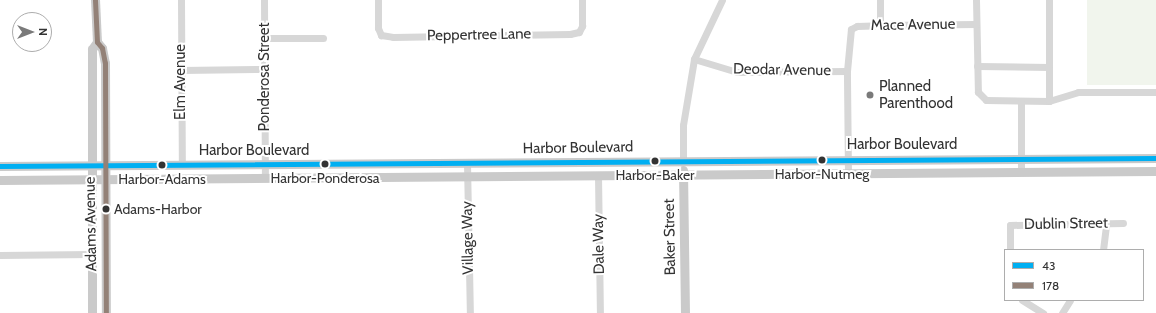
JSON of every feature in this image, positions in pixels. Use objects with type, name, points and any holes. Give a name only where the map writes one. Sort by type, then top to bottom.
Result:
[{"type":"main road","name":"Adams Avenue","points":[[95,0],[97,42],[102,48],[105,63],[104,179],[106,313]]},
{"type":"main road","name":"Adams Avenue","points":[[92,313],[92,49],[97,42]]},
{"type":"main road","name":"Harbor Boulevard","points":[[0,166],[266,165],[683,160],[1152,158]]},
{"type":"main road","points":[[1152,158],[1153,171]]},
{"type":"main road","name":"Baker Street","points":[[683,160],[685,313]]},
{"type":"main road","name":"Harbor Boulevard","points":[[0,180],[1153,171]]},
{"type":"main road","points":[[92,254],[98,259],[101,290],[106,302],[92,302]]},
{"type":"street","name":"Elm Avenue","points":[[180,0],[182,165]]},
{"type":"street","name":"Ponderosa Street","points":[[264,0],[265,178]]},
{"type":"street","name":"Peppertree Lane","points":[[378,0],[378,28],[381,35],[393,37],[570,34],[579,32],[582,26],[582,0]]},
{"type":"street","name":"Baker Street","points":[[683,160],[683,125],[694,59],[722,0]]},
{"type":"street","points":[[880,0],[880,25]]},
{"type":"street","points":[[976,0],[978,92],[986,100],[1021,102],[1049,101],[1078,92],[1156,92]]},
{"type":"street","points":[[1049,0],[1049,101]]},
{"type":"street","name":"Mace Avenue","points":[[847,71],[851,29],[857,26],[976,24]]},
{"type":"street","points":[[264,38],[323,38]]},
{"type":"street","name":"Deodar Avenue","points":[[694,59],[737,72],[847,71]]},
{"type":"street","points":[[978,66],[1049,67]]},
{"type":"street","points":[[181,70],[264,69]]},
{"type":"street","points":[[847,71],[848,174]]},
{"type":"street","points":[[1021,102],[1021,172]]},
{"type":"street","name":"Village Way","points":[[467,163],[470,313]]},
{"type":"street","name":"Dale Way","points":[[598,175],[600,313]]},
{"type":"street","name":"Dublin Street","points":[[1010,249],[1010,225],[1123,223]]},
{"type":"street","points":[[1103,249],[1106,224]]},
{"type":"street","points":[[0,255],[92,254]]},
{"type":"street","points":[[1024,301],[1043,313]]},
{"type":"street","points":[[1062,313],[1069,301]]},
{"type":"shaded area","points":[[1087,0],[1156,0],[1156,85],[1087,85]]},
{"type":"transit line","name":"178","points":[[95,0],[97,42],[102,48],[105,63],[106,313]]},
{"type":"transit line","name":"43","points":[[0,166],[1156,158]]},
{"type":"place","name":"Planned Parenthood","points":[[870,95]]},
{"type":"place","name":"Harbor-Nutmeg","points":[[822,160]]},
{"type":"place","name":"Harbor-Baker","points":[[655,161]]},
{"type":"place","name":"Harbor-Ponderosa","points":[[325,164]]},
{"type":"place","name":"Harbor-Adams","points":[[162,165]]},
{"type":"place","name":"Adams-Harbor","points":[[106,209]]}]
